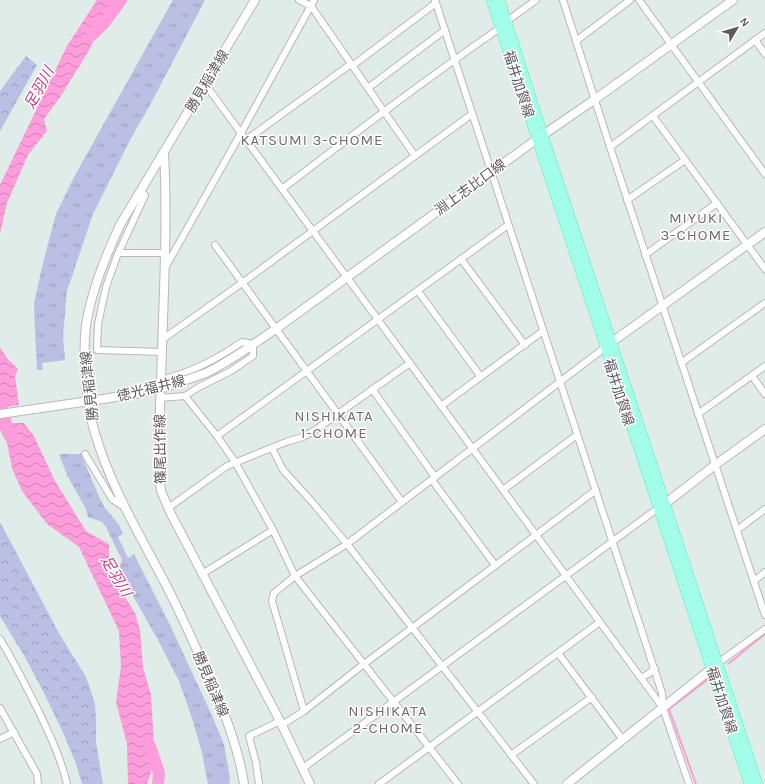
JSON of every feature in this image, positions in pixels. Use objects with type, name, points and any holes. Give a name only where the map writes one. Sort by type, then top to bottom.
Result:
[{"type":"main road","name":"勝見稲津線","points":[[244,784],[225,712],[167,587],[124,507],[107,470],[85,402],[84,356],[86,326],[92,295],[105,259],[120,225],[255,0]]},
{"type":"main road","name":"福井加賀線","points":[[491,0],[540,137],[715,666],[758,784]]},
{"type":"main road","name":"福井加賀線","points":[[500,0],[540,137]]},
{"type":"main road","name":"淵上志比口線","points":[[206,373],[223,364],[276,329],[491,172],[733,0]]},
{"type":"main road","name":"篠尾出作線","points":[[164,151],[166,186],[163,340],[160,398],[161,491],[168,508],[202,574],[281,723],[310,784]]},
{"type":"main road","points":[[608,345],[765,232]]},
{"type":"main road","name":"徳光福井線","points":[[0,414],[140,393],[166,387],[206,373]]},
{"type":"main road","points":[[662,506],[765,429]]},
{"type":"main road","name":"福井加賀線","points":[[715,666],[749,784]]},
{"type":"main road","points":[[567,784],[715,666]]},
{"type":"street","points":[[299,0],[310,6],[415,156]]},
{"type":"street","points":[[164,269],[314,0]]},
{"type":"street","points":[[507,21],[536,0]]},
{"type":"street","points":[[562,0],[765,615]]},
{"type":"street","points":[[576,41],[630,0]]},
{"type":"street","points":[[639,0],[765,174]]},
{"type":"street","points":[[246,140],[351,65],[435,2],[613,541],[662,693],[663,708],[689,784]]},
{"type":"street","points":[[282,189],[384,111],[500,28]]},
{"type":"street","points":[[368,88],[445,30]]},
{"type":"street","points":[[610,147],[765,33]]},
{"type":"street","points":[[756,40],[765,54]]},
{"type":"street","points":[[205,84],[663,708]]},
{"type":"street","points":[[163,340],[472,114]]},
{"type":"street","points":[[653,116],[765,269]]},
{"type":"street","points":[[628,200],[685,160]]},
{"type":"street","points":[[140,192],[145,195],[119,253],[106,287],[98,324],[97,350],[162,352]]},
{"type":"street","points":[[646,255],[717,203]]},
{"type":"street","points":[[216,436],[508,225]]},
{"type":"street","points":[[215,245],[402,502]]},
{"type":"street","points":[[119,253],[164,253]]},
{"type":"street","points":[[462,259],[525,345]]},
{"type":"street","points":[[418,291],[481,377]]},
{"type":"street","points":[[681,364],[765,303]]},
{"type":"street","points":[[441,406],[543,331]]},
{"type":"street","points":[[160,398],[185,396],[199,387],[231,371],[253,356],[253,344],[242,342],[199,367],[178,376],[161,380]]},
{"type":"street","points":[[304,712],[272,601],[274,593],[295,576],[347,544],[608,345]]},
{"type":"street","points":[[168,508],[227,466],[286,442],[303,437],[316,430],[410,363]]},
{"type":"street","points":[[698,414],[765,366]]},
{"type":"street","points":[[752,376],[765,394]]},
{"type":"street","points":[[372,389],[495,565]]},
{"type":"street","points":[[185,396],[235,462],[273,530],[295,576],[458,784]]},
{"type":"street","points":[[503,490],[577,435]]},
{"type":"street","points":[[272,448],[283,470],[347,544],[534,784]]},
{"type":"street","points":[[85,454],[112,499],[124,507]]},
{"type":"street","points":[[259,784],[256,763],[249,736],[304,712],[364,664],[596,490]]},
{"type":"street","points":[[303,768],[662,506]]},
{"type":"street","points":[[737,530],[765,509]]},
{"type":"street","points":[[202,574],[273,530]]},
{"type":"street","points":[[754,581],[765,572]]},
{"type":"street","points":[[379,784],[600,622]]},
{"type":"street","points":[[715,666],[765,629]]},
{"type":"street","points":[[0,639],[13,661],[48,730],[64,771],[67,784]]},
{"type":"street","points":[[558,653],[623,740]]},
{"type":"street","points":[[641,678],[654,668]]},
{"type":"street","points":[[511,755],[592,697]]},
{"type":"street","points":[[0,708],[37,774],[38,784]]},
{"type":"street","points":[[0,739],[14,732]]},
{"type":"green space","points":[[173,0],[205,0],[129,142],[93,214],[67,291],[63,336],[65,360],[42,363],[43,370],[37,370],[34,303],[56,214],[74,177]]},
{"type":"green space","points":[[26,56],[37,65],[0,131],[0,91]]},
{"type":"green space","points":[[59,454],[81,454],[100,499],[105,508],[119,525],[123,534],[118,537],[128,558],[134,554],[170,625],[224,744],[230,778],[229,784],[208,784],[202,753],[193,721],[179,681],[118,569],[122,560],[106,527],[102,522],[88,517],[86,509],[67,475]]},
{"type":"green space","points":[[0,522],[60,635],[86,677],[95,705],[96,742],[103,784],[82,784],[65,737],[44,693],[25,657],[0,616]]},
{"type":"water","points":[[97,0],[120,0],[108,14],[88,52],[59,99],[44,119],[47,131],[28,155],[7,203],[0,234],[0,185],[67,46]]},
{"type":"water","points":[[0,347],[7,358],[18,369],[15,376],[19,405],[0,408]]},
{"type":"water","points":[[0,423],[24,423],[34,436],[55,481],[86,531],[109,544],[109,571],[135,613],[140,630],[143,667],[151,695],[155,761],[147,784],[128,784],[127,744],[116,702],[121,666],[119,631],[79,547],[47,524],[22,491],[12,468],[7,443],[0,430]]},
{"type":"waterway","name":"足羽川","points":[[92,35],[105,22],[121,0]]},
{"type":"waterway","name":"足羽川","points":[[0,401],[8,431],[13,438]]},
{"type":"waterway","points":[[728,664],[765,634]]},
{"type":"waterway","points":[[696,784],[669,709],[707,680]]},
{"type":"waterway","name":"足羽川","points":[[150,746],[159,773],[158,784]]},
{"type":"district","name":"KATSUMI 3-CHOME","points":[[312,140]]},
{"type":"district","name":"MIYUKI 3-CHOME","points":[[696,226]]},
{"type":"district","name":"NISHIKATA 1-CHOME","points":[[334,424]]},
{"type":"district","name":"NISHIKATA 2-CHOME","points":[[388,720]]}]
